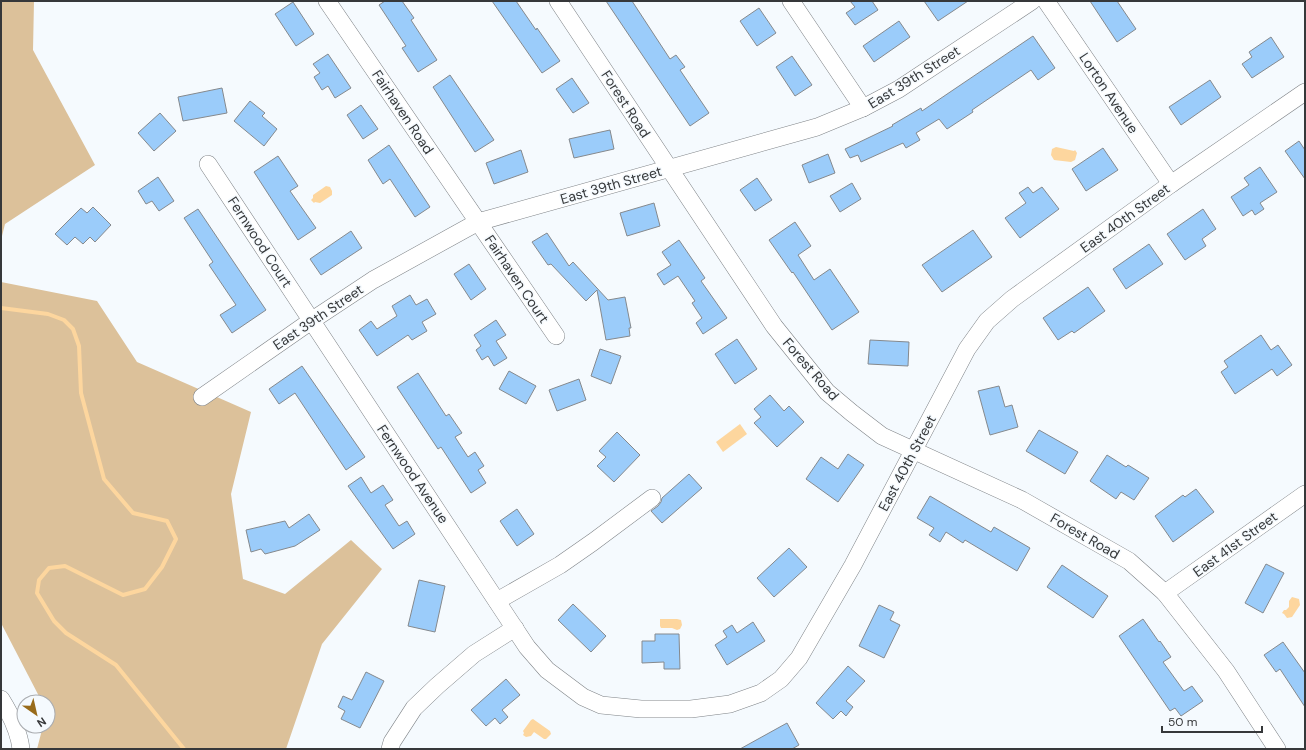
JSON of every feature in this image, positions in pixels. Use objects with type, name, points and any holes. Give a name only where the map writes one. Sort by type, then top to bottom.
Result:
[{"type":"street","name":"Fairhaven Road","points":[[328,1],[478,222]]},
{"type":"street","name":"Forest Road","points":[[558,1],[774,326],[827,392],[882,436],[1022,500],[1129,561],[1165,593],[1226,671],[1277,749]]},
{"type":"street","points":[[791,1],[863,108]]},
{"type":"street","name":"East 39th Street","points":[[202,397],[373,280],[478,222],[817,127],[863,108],[899,89],[1032,1]]},
{"type":"street","name":"Lorton Avenue","points":[[1046,1],[1171,184]]},
{"type":"street","name":"East 40th Street","points":[[515,628],[527,647],[547,670],[583,697],[601,705],[641,709],[691,709],[730,704],[761,693],[781,679],[799,658],[854,564],[967,349],[986,321],[1012,299],[1171,184],[1305,92]]},
{"type":"street","name":"Fernwood Court","points":[[208,164],[312,321]]},
{"type":"street","name":"Fairhaven Court","points":[[478,222],[556,336]]},
{"type":"street","name":"Fernwood Avenue","points":[[312,321],[515,628]]},
{"type":"street","name":"East 41st Street","points":[[1165,593],[1305,494]]},
{"type":"street","points":[[497,601],[560,565],[652,498]]},
{"type":"street","points":[[390,749],[392,742],[414,708],[474,654],[515,628]]},
{"type":"street","points":[[1,699],[19,736],[21,749]]},
{"type":"shaded area","points":[[1,1],[34,1],[33,50],[95,165],[5,224],[1,240]]},
{"type":"shaded area","points":[[1056,147],[1075,150],[1077,153],[1075,160],[1071,162],[1054,160],[1051,155],[1052,149]]},
{"type":"shaded area","points":[[326,186],[330,187],[332,195],[320,203],[314,203],[311,200],[313,195]]},
{"type":"shaded area","points":[[1,282],[97,301],[137,362],[251,412],[231,494],[243,579],[285,594],[351,540],[382,569],[322,644],[286,749],[37,749],[41,734],[56,734],[56,694],[38,694],[1,623]]},
{"type":"shaded area","points":[[740,424],[747,434],[723,452],[716,442]]},
{"type":"shaded area","points":[[1292,597],[1299,599],[1300,605],[1292,617],[1287,618],[1282,613],[1289,607],[1289,601]]},
{"type":"shaded area","points":[[660,619],[681,620],[682,625],[680,629],[677,630],[672,628],[661,628]]},
{"type":"shaded area","points":[[533,719],[550,731],[551,734],[546,739],[534,732],[531,736],[526,737],[523,735],[523,731]]},
{"type":"building","points":[[385,1],[402,1],[414,18],[411,20],[437,60],[418,72],[402,48],[406,46],[379,5]]},
{"type":"building","points":[[492,1],[516,1],[560,61],[542,73]]},
{"type":"building","points":[[606,1],[632,1],[670,59],[676,55],[685,67],[680,70],[709,113],[690,126]]},
{"type":"building","points":[[850,1],[872,1],[878,10],[855,25],[846,13],[855,7]]},
{"type":"building","points":[[924,1],[968,1],[938,21]]},
{"type":"building","points":[[1090,1],[1117,1],[1136,29],[1117,42]]},
{"type":"building","points":[[293,2],[314,34],[296,46],[275,14]]},
{"type":"building","points":[[759,8],[776,33],[757,46],[740,21]]},
{"type":"building","points":[[899,21],[910,37],[874,62],[863,46]]},
{"type":"building","points":[[1033,36],[1055,68],[1038,80],[1031,70],[947,129],[939,119],[916,133],[920,140],[906,148],[903,143],[861,162],[858,155],[850,158],[845,149],[893,126],[892,125],[921,108],[922,111]]},
{"type":"building","points":[[1271,37],[1284,57],[1252,78],[1242,64],[1252,57],[1249,52]]},
{"type":"building","points":[[328,54],[351,88],[335,98],[328,86],[322,90],[314,77],[320,73],[313,64]]},
{"type":"building","points":[[792,56],[812,85],[795,96],[776,67]]},
{"type":"building","points":[[450,75],[494,140],[475,152],[433,87]]},
{"type":"building","points":[[572,78],[589,103],[573,113],[556,89]]},
{"type":"building","points":[[1210,80],[1221,97],[1181,125],[1169,107]]},
{"type":"building","points":[[222,88],[227,113],[183,121],[178,97]]},
{"type":"building","points":[[250,101],[265,113],[262,116],[277,129],[264,146],[234,121]]},
{"type":"building","points":[[361,105],[378,129],[363,139],[347,115]]},
{"type":"building","points":[[160,113],[176,131],[154,151],[138,133]]},
{"type":"building","points":[[610,130],[614,149],[574,158],[569,139]]},
{"type":"building","points":[[1299,141],[1305,150],[1305,179],[1285,151]]},
{"type":"building","points":[[389,145],[430,207],[415,217],[390,179],[383,184],[368,160]]},
{"type":"building","points":[[1103,148],[1118,170],[1086,191],[1072,169]]},
{"type":"building","points":[[521,150],[528,172],[494,184],[486,163]]},
{"type":"building","points":[[828,154],[835,173],[809,183],[802,165]]},
{"type":"building","points":[[278,156],[298,186],[290,191],[316,228],[298,240],[254,172]]},
{"type":"building","points":[[1260,167],[1277,192],[1260,203],[1264,209],[1255,215],[1252,210],[1243,216],[1231,197],[1249,185],[1244,178]]},
{"type":"building","points":[[158,177],[174,201],[159,211],[152,201],[146,204],[138,191]]},
{"type":"building","points":[[757,178],[772,200],[755,211],[740,190]]},
{"type":"building","points":[[852,183],[861,199],[840,212],[830,196]]},
{"type":"building","points":[[1028,187],[1033,193],[1042,187],[1059,209],[1020,238],[1005,218],[1026,203],[1019,193]]},
{"type":"building","points":[[654,203],[660,226],[627,236],[620,213]]},
{"type":"building","points":[[93,207],[111,225],[95,242],[90,237],[83,244],[75,237],[67,245],[55,234],[81,208],[87,213]]},
{"type":"building","points":[[198,209],[266,310],[232,333],[220,315],[236,305],[209,265],[213,262],[184,218]]},
{"type":"building","points":[[1203,209],[1216,229],[1202,239],[1206,246],[1185,260],[1167,234]]},
{"type":"building","points":[[795,222],[811,246],[798,255],[814,280],[830,269],[859,312],[832,330],[793,272],[792,273],[769,240]]},
{"type":"building","points":[[973,230],[992,257],[942,292],[922,265]]},
{"type":"building","points":[[351,231],[362,248],[321,275],[310,259]]},
{"type":"building","points":[[547,233],[569,266],[573,262],[608,300],[625,297],[631,328],[629,328],[630,336],[606,340],[597,290],[586,301],[551,264],[548,265],[532,242]]},
{"type":"building","points":[[679,240],[705,278],[701,281],[727,318],[703,334],[696,323],[702,318],[692,303],[695,301],[678,276],[664,285],[657,274],[671,265],[662,252]]},
{"type":"building","points":[[1149,244],[1163,264],[1126,289],[1113,269]]},
{"type":"building","points":[[469,264],[486,289],[471,300],[454,274]]},
{"type":"building","points":[[1088,287],[1105,311],[1074,333],[1072,331],[1058,340],[1043,318]]},
{"type":"building","points":[[410,295],[416,305],[427,299],[436,314],[422,322],[427,331],[412,340],[408,335],[377,356],[359,330],[371,321],[377,329],[397,316],[392,306]]},
{"type":"building","points":[[496,320],[506,335],[496,341],[507,358],[494,366],[488,356],[482,360],[476,350],[481,346],[474,335]]},
{"type":"building","points":[[1261,335],[1271,350],[1278,345],[1292,365],[1277,376],[1272,369],[1235,394],[1221,372],[1228,367],[1224,361]]},
{"type":"building","points":[[737,339],[757,369],[735,384],[715,354]]},
{"type":"building","points":[[870,340],[909,342],[908,366],[868,364]]},
{"type":"building","points":[[600,349],[621,356],[611,384],[591,376]]},
{"type":"building","points":[[302,366],[365,457],[346,470],[295,393],[279,404],[269,389]]},
{"type":"building","points":[[509,371],[536,386],[526,404],[499,389]]},
{"type":"building","points":[[418,373],[446,416],[449,414],[462,433],[455,437],[468,457],[475,452],[484,466],[478,470],[486,483],[471,493],[441,447],[438,449],[397,387]]},
{"type":"building","points":[[579,379],[586,400],[557,411],[549,390]]},
{"type":"building","points":[[999,386],[1005,407],[1012,405],[1018,427],[990,435],[978,391]]},
{"type":"building","points":[[770,395],[784,411],[789,406],[804,422],[777,447],[754,423],[761,417],[754,409]]},
{"type":"building","points":[[1039,430],[1078,452],[1065,474],[1026,451]]},
{"type":"building","points":[[617,432],[640,455],[614,482],[597,466],[606,457],[599,451]]},
{"type":"building","points":[[848,454],[864,465],[838,502],[806,479],[821,457],[838,469]]},
{"type":"building","points":[[1107,455],[1126,467],[1128,465],[1149,478],[1134,500],[1121,492],[1116,499],[1090,481]]},
{"type":"building","points":[[689,474],[702,488],[662,523],[651,511],[658,506],[662,498]]},
{"type":"building","points":[[361,477],[371,493],[383,485],[393,500],[385,505],[399,526],[407,521],[415,534],[393,549],[348,486]]},
{"type":"building","points":[[1196,489],[1214,512],[1173,542],[1155,516],[1183,495],[1185,497]]},
{"type":"building","points":[[930,496],[991,532],[994,527],[1030,548],[1017,571],[965,540],[963,543],[946,532],[940,542],[929,535],[934,528],[917,518]]},
{"type":"building","points":[[517,509],[534,534],[517,546],[500,521]]},
{"type":"building","points":[[309,514],[320,530],[295,546],[265,554],[261,549],[251,552],[246,530],[285,521],[289,528]]},
{"type":"building","points":[[789,548],[807,567],[774,597],[757,578]]},
{"type":"building","points":[[1266,564],[1284,573],[1263,613],[1245,603]]},
{"type":"building","points":[[1062,565],[1108,596],[1093,618],[1047,587]]},
{"type":"building","points":[[419,580],[445,586],[435,632],[408,626]]},
{"type":"building","points":[[573,604],[606,636],[591,652],[558,620]]},
{"type":"building","points":[[879,605],[894,612],[890,620],[900,625],[884,658],[859,646]]},
{"type":"building","points":[[1143,619],[1171,657],[1163,662],[1184,691],[1192,686],[1203,701],[1181,716],[1175,708],[1170,711],[1119,636]]},
{"type":"building","points":[[753,622],[765,641],[727,665],[715,645],[727,637],[723,631],[732,625],[737,633]]},
{"type":"building","points":[[655,634],[679,634],[680,669],[664,669],[664,662],[642,663],[642,641],[655,641]]},
{"type":"building","points":[[1283,642],[1305,673],[1305,707],[1280,669],[1276,672],[1264,655]]},
{"type":"building","points":[[848,666],[865,681],[846,701],[853,707],[846,716],[841,711],[833,719],[816,703]]},
{"type":"building","points":[[366,672],[384,681],[360,728],[341,719],[345,711],[338,707],[343,696],[352,700]]},
{"type":"building","points":[[506,679],[520,695],[502,710],[508,717],[500,724],[495,718],[486,726],[471,710]]},
{"type":"building","points":[[787,723],[799,745],[792,749],[740,749]]},
{"type":"waterway","points":[[1,308],[48,314],[64,320],[73,329],[79,346],[81,393],[104,479],[133,513],[167,521],[176,539],[162,567],[145,589],[123,595],[65,566],[49,568],[39,580],[37,593],[54,621],[66,633],[116,665],[184,749]]}]
